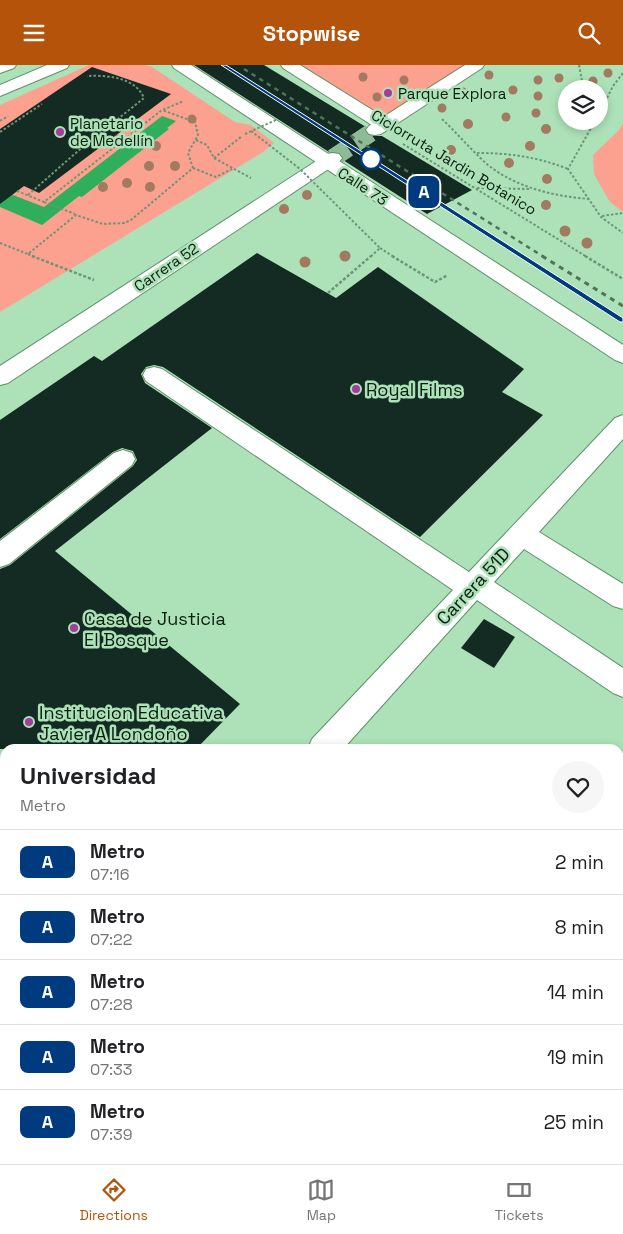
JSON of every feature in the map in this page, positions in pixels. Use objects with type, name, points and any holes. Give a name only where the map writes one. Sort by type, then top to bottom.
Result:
[{"type":"street","points":[[0,68],[8,65]]},
{"type":"street","points":[[0,91],[61,65]]},
{"type":"street","name":"Calle 73","points":[[180,65],[329,160],[623,355]]},
{"type":"street","points":[[289,65],[379,128],[476,65]]},
{"type":"street","name":"Carrera 52","points":[[0,377],[329,160]]},
{"type":"street","points":[[154,375],[623,684]]},
{"type":"street","name":"Carrera 51D","points":[[328,744],[623,424]]},
{"type":"street","points":[[0,556],[123,459]]},
{"type":"street","points":[[521,534],[623,598]]},
{"type":"path","points":[[580,65],[582,80]]},
{"type":"path","points":[[608,96],[623,73]]},
{"type":"path","points":[[28,195],[78,151],[144,98],[140,89],[117,79],[104,76],[82,77]]},
{"type":"path","points":[[46,203],[162,110],[216,89]]},
{"type":"path","points":[[0,132],[43,103]]},
{"type":"path","points":[[162,110],[195,122],[198,135],[188,153],[193,168]]},
{"type":"path","points":[[442,118],[494,170],[532,189],[564,198],[589,199]]},
{"type":"path","points":[[214,158],[251,131],[278,119]]},
{"type":"path","name":"Ciclorruta Jardin Botanico","points":[[379,128],[623,279]]},
{"type":"path","points":[[568,169],[590,130]]},
{"type":"path","points":[[251,131],[300,169],[380,248],[435,282]]},
{"type":"path","points":[[116,135],[125,139]]},
{"type":"path","points":[[196,140],[207,145],[214,158],[257,181]]},
{"type":"path","points":[[477,153],[521,155],[550,161],[568,169],[601,217],[623,233]]},
{"type":"path","points":[[18,191],[99,224],[121,225],[131,220],[193,168]]},
{"type":"path","points":[[193,168],[216,177],[233,168]]},
{"type":"path","points":[[476,188],[532,189]]},
{"type":"path","points":[[601,217],[623,213]]},
{"type":"path","points":[[28,254],[76,215]]},
{"type":"path","points":[[0,243],[100,283]]},
{"type":"path","points":[[328,293],[380,248]]},
{"type":"shaded area","points":[[89,65],[145,65],[152,67],[235,122],[251,125],[274,143],[263,152],[0,312],[0,105]]},
{"type":"shaded area","name":"Parque Explora","points":[[302,65],[477,65],[386,123]]},
{"type":"shaded area","points":[[162,116],[176,121],[167,128],[169,129],[82,197],[79,196],[42,225],[0,207],[0,190],[44,207]]},
{"type":"shaded area","points":[[623,123],[623,212],[610,202],[594,174],[593,155],[619,130]]},
{"type":"building","points":[[194,65],[264,65],[366,127],[364,130],[369,136],[382,136],[472,190],[427,214],[343,160],[344,158],[340,153],[329,152]]},
{"type":"building","name":"Planetario de Medellín","points":[[92,67],[171,94],[39,193],[24,186],[0,204],[0,129]]},
{"type":"building","points":[[257,253],[336,298],[378,267],[524,369],[502,392],[543,415],[420,537],[163,367],[154,365],[146,367],[141,374],[145,383],[212,428],[55,551],[240,704],[201,744],[0,744],[0,569],[10,565],[133,466],[137,460],[133,451],[122,448],[113,452],[0,539],[0,420],[94,356],[102,361]]},
{"type":"building","points":[[484,619],[515,637],[494,668],[461,648]]},
{"type":"tunnel","points":[[333,158],[375,130]]},
{"type":"railway","points":[[224,65],[524,257]]},
{"type":"railway","points":[[244,69],[544,257]]},
{"type":"railway","points":[[522,256],[623,320]]},
{"type":"railway","points":[[542,256],[623,306]]},
{"type":"metro line","name":"A","points":[[224,65],[623,320]]},
{"type":"place","name":"Parque Explora","points":[[388,93]]},
{"type":"place","name":"Planetario de Medellín","points":[[60,132]]},
{"type":"place","name":"Royal Films","points":[[356,389]]},
{"type":"place","name":"Casa de Justicia El Bosque","points":[[74,628]]},
{"type":"place","name":"Institucion Educativa Javier A Londoño","points":[[29,722]]}]
